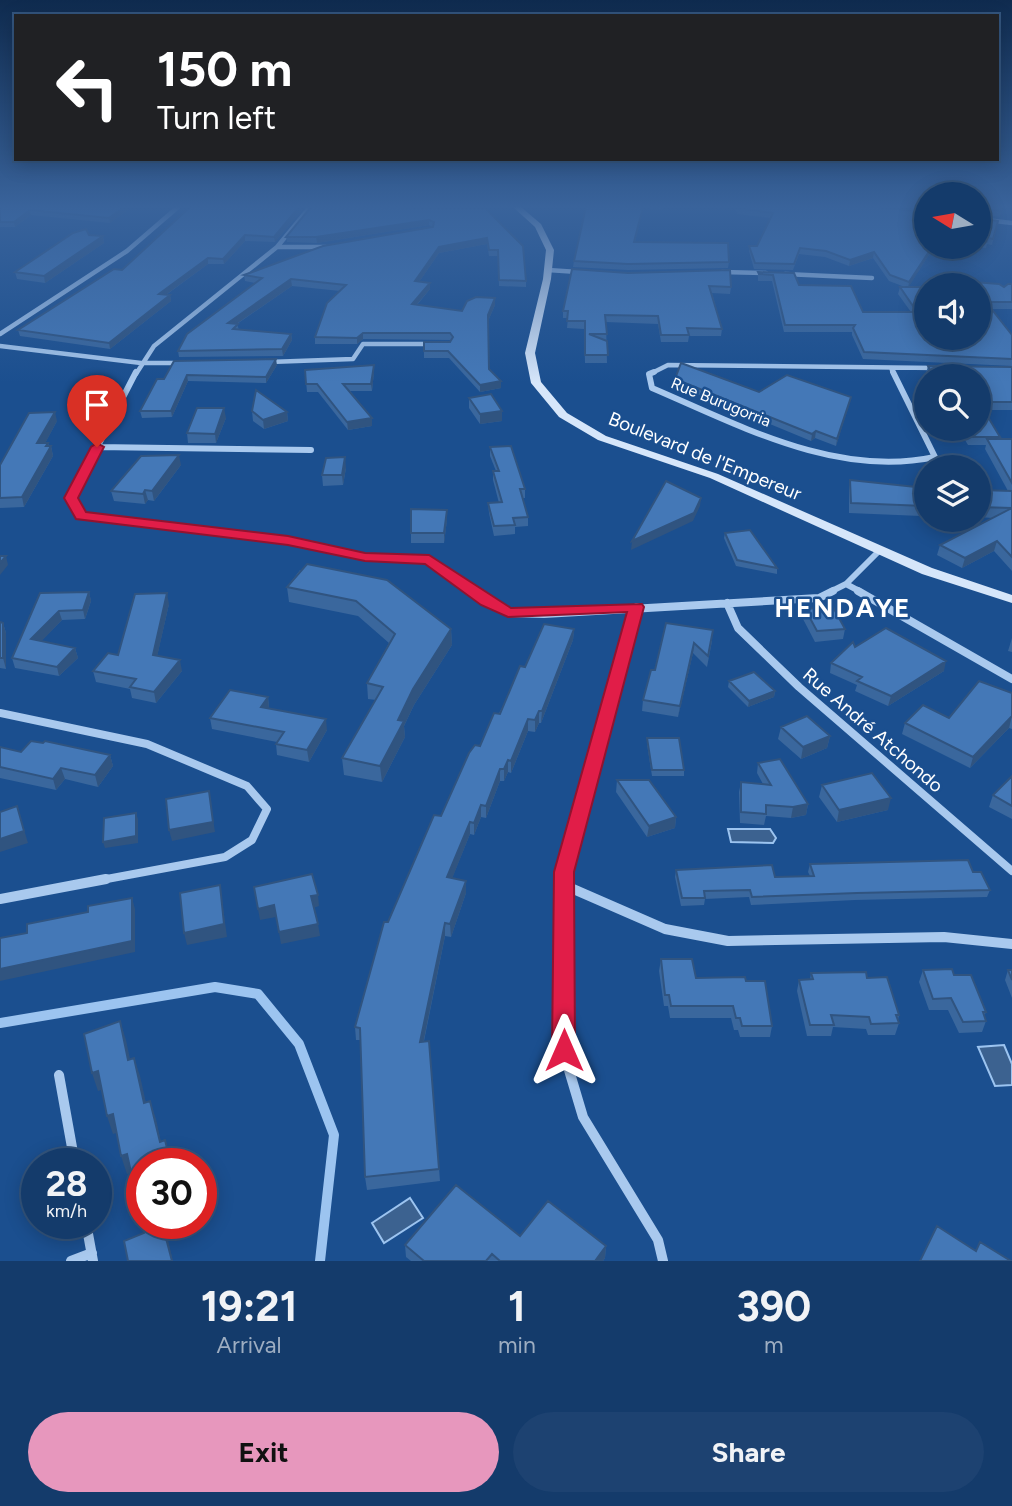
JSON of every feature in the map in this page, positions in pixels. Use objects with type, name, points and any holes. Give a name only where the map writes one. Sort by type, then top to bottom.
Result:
[{"type":"main road","name":"Boulevard de l'Empereur","points":[[548,266],[530,354],[536,383],[563,415],[602,438],[714,476],[927,571],[1012,599]]},
{"type":"street","points":[[0,334],[104,266]]},
{"type":"street","points":[[254,266],[154,346],[141,363],[71,498],[80,516],[288,541],[365,557],[429,559],[487,602],[508,613],[544,614],[819,598],[846,584],[880,550]]},
{"type":"street","points":[[548,270],[586,273]]},
{"type":"street","points":[[709,271],[872,278]]},
{"type":"street","points":[[254,362],[353,359],[363,344],[436,344]]},
{"type":"street","points":[[0,346],[141,363],[191,362]]},
{"type":"street","name":"Rue Burugorria","points":[[891,368],[935,457],[914,465],[823,456],[652,388],[649,374],[668,365],[891,368],[914,368]]},
{"type":"street","points":[[97,447],[311,450]]},
{"type":"street","points":[[846,584],[1012,679]]},
{"type":"street","name":"Rue André Atchondo","points":[[727,603],[738,628],[799,687],[1012,872]]},
{"type":"street","points":[[637,607],[564,872],[564,1050],[583,1116],[658,1240],[663,1261]]},
{"type":"street","points":[[0,713],[147,744],[247,786],[267,809],[252,841],[225,857],[0,898]]},
{"type":"street","points":[[564,885],[665,929],[729,941],[944,937],[1012,944]]},
{"type":"street","points":[[59,1075],[72,1148]]},
{"type":"street","points":[[71,1261],[92,1257],[89,1239]]},
{"type":"water","points":[[728,829],[770,829],[776,838],[773,843],[731,842]]},
{"type":"water","points":[[1004,1045],[1012,1064],[1012,1085],[995,1086],[978,1047]]},
{"type":"water","points":[[410,1198],[423,1218],[384,1243],[372,1223]]},
{"type":"building","points":[[24,266],[59,266],[44,276],[15,272]]},
{"type":"building","points":[[126,266],[197,266],[159,294],[170,295],[109,343],[18,330],[114,269],[122,270]]},
{"type":"building","points":[[269,266],[426,266],[415,281],[430,283],[412,304],[462,311],[467,301],[476,297],[495,298],[488,315],[489,369],[501,381],[480,385],[448,351],[424,351],[424,342],[450,342],[453,337],[450,333],[363,333],[357,338],[315,337],[327,303],[346,285],[291,279],[228,323],[238,324],[233,329],[291,334],[282,349],[178,351],[187,334],[262,278],[244,275]]},
{"type":"building","points":[[499,266],[525,266],[526,281],[499,280]]},
{"type":"building","points":[[884,266],[920,266],[909,282],[890,275]]},
{"type":"building","points":[[572,269],[628,273],[730,270],[731,287],[709,286],[722,329],[687,328],[689,335],[661,335],[658,316],[605,315],[607,334],[589,334],[607,341],[608,355],[585,355],[585,321],[567,321],[568,311],[563,311]]},
{"type":"building","points":[[758,272],[794,273],[799,285],[851,286],[863,312],[914,312],[914,350],[991,350],[991,308],[1012,335],[1012,359],[864,352],[853,328],[855,325],[785,325],[773,275]]},
{"type":"building","points":[[991,283],[1004,287],[1012,284],[1012,302],[991,302]]},
{"type":"building","points":[[900,287],[914,287],[914,308]]},
{"type":"building","points":[[276,359],[266,377],[187,375],[171,411],[140,411],[157,379],[164,379],[174,361]]},
{"type":"building","points":[[681,363],[759,392],[787,375],[851,397],[837,439],[816,431],[812,434],[675,379]]},
{"type":"building","points":[[374,365],[371,384],[343,384],[372,418],[347,422],[317,384],[306,384],[305,370]]},
{"type":"building","points":[[991,367],[1012,367],[1012,402],[991,402]]},
{"type":"building","points":[[256,390],[287,412],[263,420],[252,411]]},
{"type":"building","points":[[491,394],[502,411],[480,414],[469,398]]},
{"type":"building","points":[[197,408],[224,408],[215,434],[187,433]]},
{"type":"building","points":[[55,412],[37,443],[48,443],[46,446],[51,446],[22,497],[0,498],[0,465],[29,413]]},
{"type":"building","points":[[991,422],[1000,437],[991,437]]},
{"type":"building","points":[[991,439],[1012,439],[1012,483],[988,441]]},
{"type":"building","points":[[511,446],[525,489],[520,489],[528,517],[513,518],[515,525],[494,526],[488,503],[502,502],[493,471],[499,471],[490,447]]},
{"type":"building","points":[[179,455],[152,491],[145,490],[143,494],[111,491],[141,456]]},
{"type":"building","points":[[345,457],[342,475],[322,475],[326,458]]},
{"type":"building","points":[[850,480],[914,487],[914,506],[851,503]]},
{"type":"building","points":[[666,481],[701,498],[694,513],[632,541]]},
{"type":"building","points":[[991,490],[1012,491],[1012,508],[991,507]]},
{"type":"building","points":[[1012,508],[1012,557],[997,541],[965,558],[940,545],[965,532],[991,532],[991,519]]},
{"type":"building","points":[[411,509],[447,510],[444,533],[411,533]]},
{"type":"building","points":[[750,530],[777,568],[737,560],[725,533]]},
{"type":"building","points":[[307,564],[387,580],[451,629],[413,689],[398,720],[404,721],[380,766],[342,758],[383,687],[367,683],[395,634],[356,601],[287,587]]},
{"type":"building","points":[[89,592],[83,610],[59,611],[31,639],[75,648],[57,667],[12,658],[40,593]]},
{"type":"building","points":[[167,593],[153,655],[180,660],[154,692],[130,687],[136,679],[93,671],[108,653],[118,655],[135,594]]},
{"type":"building","points":[[833,607],[845,629],[817,631],[805,609]]},
{"type":"building","points":[[0,622],[3,623],[3,658],[0,658]]},
{"type":"building","points":[[666,623],[713,630],[708,656],[694,643],[680,706],[643,700],[651,670],[655,670]]},
{"type":"building","points":[[544,624],[574,629],[542,711],[539,711],[535,720],[528,719],[511,761],[508,760],[504,769],[500,769],[486,806],[481,805],[474,823],[470,822],[447,877],[466,881],[450,924],[445,923],[420,1042],[429,1041],[439,1169],[365,1177],[360,1028],[355,1027],[384,922],[388,922],[434,815],[441,816],[469,753],[475,745],[480,746],[494,713],[500,714],[520,666],[525,667]]},
{"type":"building","points":[[886,628],[946,661],[891,696],[857,681],[862,677],[831,663],[853,642],[855,647]]},
{"type":"building","points":[[754,672],[775,691],[749,701],[729,681]]},
{"type":"building","points":[[979,681],[1012,693],[1012,716],[973,757],[905,723],[923,705],[949,718]]},
{"type":"building","points":[[230,690],[268,697],[261,707],[326,719],[307,750],[276,744],[284,732],[210,718]]},
{"type":"building","points":[[807,716],[830,736],[803,747],[781,727]]},
{"type":"building","points":[[647,738],[679,738],[684,770],[652,770]]},
{"type":"building","points":[[31,741],[45,741],[110,755],[95,775],[61,768],[53,779],[0,767],[0,747],[21,752]]},
{"type":"building","points":[[780,759],[808,804],[793,807],[766,805],[766,814],[741,812],[741,782],[771,785],[758,763]]},
{"type":"building","points":[[872,773],[891,798],[839,810],[822,785]]},
{"type":"building","points":[[1012,776],[1012,806],[993,795]]},
{"type":"building","points":[[617,780],[649,780],[676,817],[649,826]]},
{"type":"building","points":[[209,791],[213,822],[169,830],[166,799]]},
{"type":"building","points":[[17,806],[24,831],[0,839],[0,812]]},
{"type":"building","points":[[136,813],[136,836],[103,842],[104,818]]},
{"type":"building","points":[[968,860],[973,872],[981,872],[990,890],[752,897],[750,890],[704,891],[705,898],[682,898],[676,870],[772,865],[775,877],[814,876],[810,864]]},
{"type":"building","points":[[312,874],[318,895],[311,896],[318,924],[279,932],[274,905],[258,909],[254,887]]},
{"type":"building","points":[[220,885],[224,924],[184,933],[180,893]]},
{"type":"building","points":[[132,898],[132,941],[0,969],[0,938],[27,933],[27,924],[88,912],[88,906]]},
{"type":"building","points":[[661,959],[692,959],[696,978],[745,977],[746,981],[765,981],[772,1026],[742,1026],[740,1018],[736,1018],[733,1006],[671,1006],[669,995],[665,995]]},
{"type":"building","points":[[952,969],[954,975],[971,975],[986,1012],[983,1012],[986,1021],[963,1022],[951,998],[933,999],[923,970]]},
{"type":"building","points":[[866,972],[867,978],[887,977],[899,1023],[871,1024],[869,1017],[831,1015],[834,1025],[810,1025],[799,980],[813,979],[811,973]]},
{"type":"building","points":[[120,1021],[128,1060],[134,1058],[144,1103],[150,1101],[160,1142],[165,1140],[167,1148],[126,1148],[126,1154],[121,1156],[113,1114],[107,1116],[98,1071],[92,1073],[84,1034]]},
{"type":"building","points":[[456,1185],[520,1236],[548,1201],[606,1246],[595,1261],[500,1261],[492,1254],[486,1261],[424,1261],[405,1245]]},
{"type":"building","points":[[937,1226],[976,1251],[980,1242],[1011,1261],[920,1261]]},
{"type":"building","points":[[166,1239],[172,1261],[128,1261],[124,1241]]},
{"type":"waterway","points":[[0,1023],[215,987],[258,994],[299,1044],[334,1135],[320,1261]]},
{"type":"district","name":"HENDAYE","points":[[843,608]]},
{"type":"route","points":[[97,447],[71,498],[80,516],[288,541],[365,557],[429,559],[487,602],[508,613],[544,614],[637,607],[564,872],[564,1050]]}]
